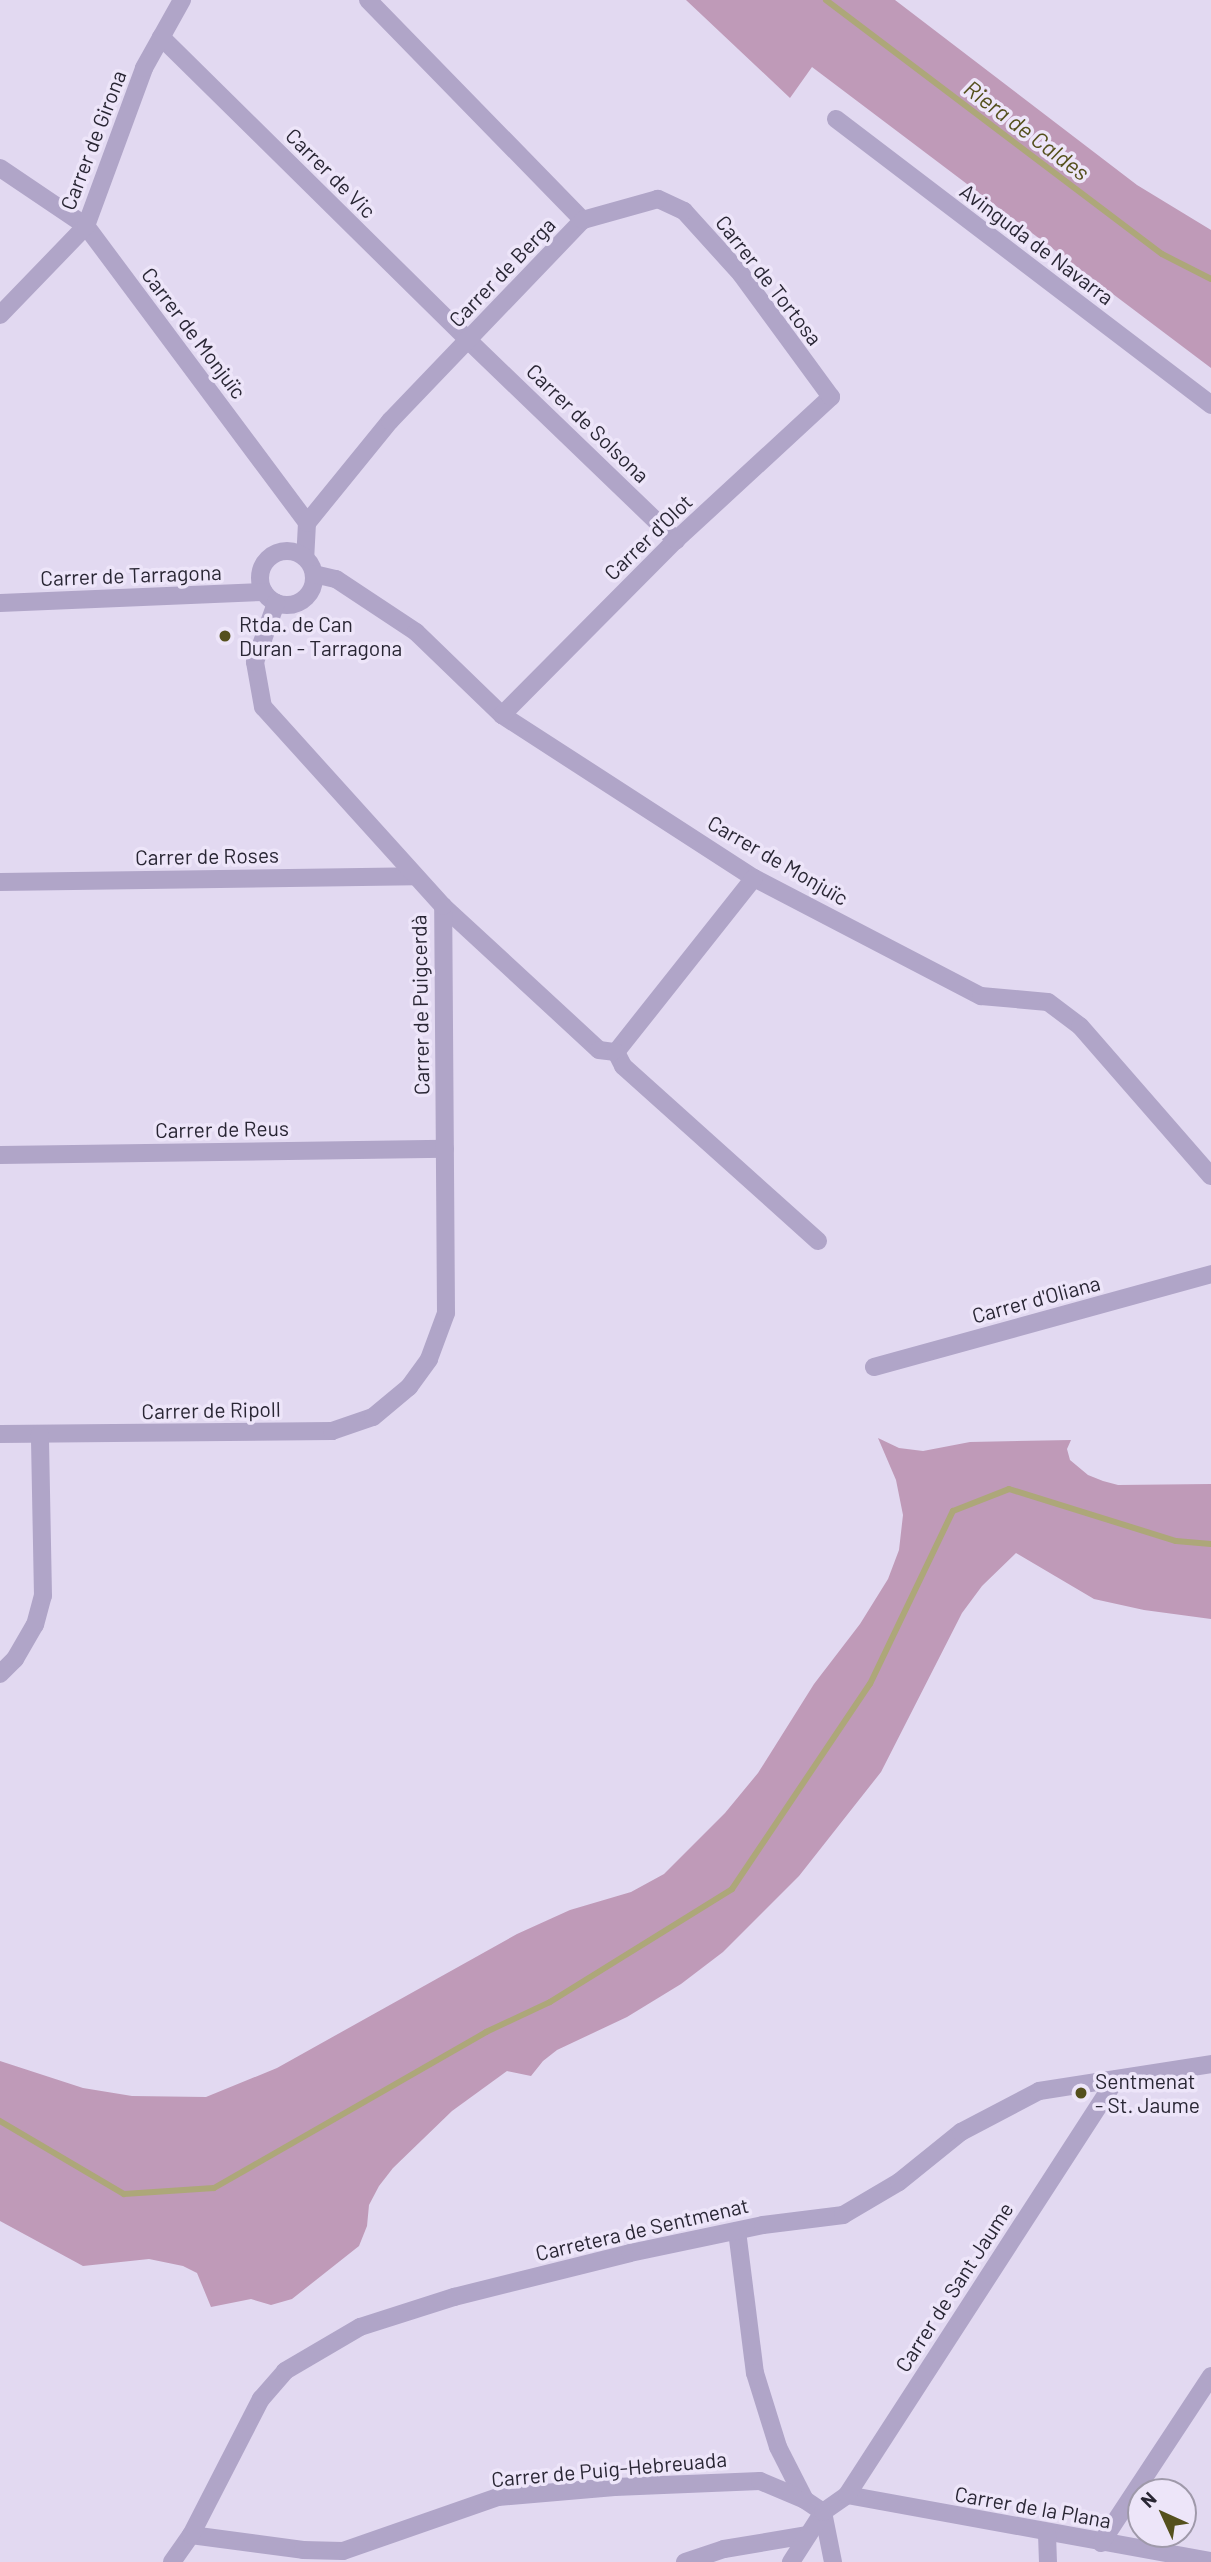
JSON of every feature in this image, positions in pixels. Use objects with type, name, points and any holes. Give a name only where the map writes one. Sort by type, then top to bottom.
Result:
[{"type":"street","name":"Carrer de Girona","points":[[0,315],[86,226],[144,68],[182,0]]},
{"type":"street","name":"Carrer de Berga","points":[[307,523],[390,421],[583,220],[368,0]]},
{"type":"street","name":"Carrer de Vic","points":[[161,37],[468,340]]},
{"type":"street","name":"Avinguda de Navarra","points":[[836,119],[1211,405]]},
{"type":"street","name":"Carrer de Monjuïc","points":[[0,169],[86,226],[307,523]]},
{"type":"street","name":"Carrer de Tortosa","points":[[583,220],[658,200],[684,211],[741,274],[831,397]]},
{"type":"street","name":"Carrer de Solsona","points":[[468,340],[676,540]]},
{"type":"street","name":"Carrer d'Olot","points":[[502,716],[676,540],[831,397]]},
{"type":"street","points":[[305,557],[307,523]]},
{"type":"street","points":[[283,551],[297,552],[305,557],[314,574],[311,592],[294,604],[270,597],[260,578],[267,560],[283,551]]},
{"type":"street","name":"Carrer de Monjuïc","points":[[314,574],[336,579],[416,632],[502,716],[754,877],[981,996],[1048,1002],[1080,1026],[1211,1176]]},
{"type":"street","name":"Carrer de Tarragona","points":[[0,603],[270,597]]},
{"type":"street","name":"Carrer de Puigcerdà","points":[[270,597],[255,662],[263,707],[443,906],[446,1313],[429,1359],[408,1387]]},
{"type":"street","name":"Carrer de Roses","points":[[0,882],[415,876]]},
{"type":"street","points":[[616,1052],[754,877]]},
{"type":"street","points":[[443,906],[599,1050],[616,1052]]},
{"type":"street","points":[[616,1052],[623,1066],[818,1241]]},
{"type":"street","name":"Carrer de Reus","points":[[0,1155],[444,1149]]},
{"type":"street","name":"Carrer d'Oliana","points":[[874,1367],[1211,1274]]},
{"type":"street","name":"Carrer de Ripoll","points":[[0,1434],[332,1431],[373,1417],[408,1387]]},
{"type":"street","points":[[0,1674],[15,1659],[35,1625],[44,1596],[40,1434]]},
{"type":"street","name":"Carretera de Sentmenat","points":[[173,2562],[191,2535],[261,2399],[285,2371],[360,2327],[454,2297],[630,2253],[737,2231],[843,2215],[900,2182],[961,2132],[1038,2091],[1211,2064]]},
{"type":"street","name":"Carrer de Sant Jaume","points":[[791,2562],[823,2512],[847,2495],[1116,2079]]},
{"type":"street","points":[[737,2231],[755,2373],[778,2447],[805,2500]]},
{"type":"street","points":[[1101,2543],[1211,2376]]},
{"type":"street","name":"Carrer de Puig-Hebreuada","points":[[191,2535],[303,2550],[343,2551],[498,2497],[615,2487],[760,2481],[805,2500],[823,2512]]},
{"type":"street","name":"Carrer de la Plana","points":[[847,2495],[1046,2534],[1211,2561]]},
{"type":"street","points":[[823,2512],[833,2562]]},
{"type":"street","points":[[1046,2534],[1048,2562]]},
{"type":"street","points":[[685,2562],[724,2549],[808,2535]]},
{"type":"shaded area","points":[[686,0],[895,0],[1137,185],[1211,230],[1211,368],[812,67],[790,98]]},
{"type":"shaded area","points":[[878,1438],[899,1448],[923,1451],[970,1442],[1071,1440],[1067,1449],[1070,1460],[1088,1475],[1103,1481],[1118,1485],[1211,1484],[1211,1619],[1144,1610],[1094,1599],[1016,1553],[982,1586],[962,1613],[881,1772],[799,1876],[723,1952],[681,1984],[627,2017],[557,2050],[543,2061],[531,2076],[507,2071],[452,2111],[393,2168],[379,2186],[369,2205],[367,2226],[359,2246],[292,2299],[271,2305],[251,2299],[211,2307],[197,2273],[183,2266],[149,2259],[83,2266],[0,2221],[0,2061],[83,2088],[132,2096],[206,2097],[277,2068],[517,1934],[570,1910],[631,1892],[664,1874],[725,1813],[758,1773],[814,1684],[860,1624],[888,1579],[899,1550],[903,1515],[896,1480]]},
{"type":"waterway","name":"Riera de Caldes","points":[[826,0],[1162,254],[1211,279]]},
{"type":"waterway","points":[[0,2121],[124,2194],[214,2188],[486,2032],[550,2002],[732,1889],[870,1684],[953,1511],[1009,1489],[1176,1541],[1211,1544]]},
{"type":"place","name":"Rtda. de Can Duran - Tarragona","points":[[225,636]]},
{"type":"place","name":"Sentmenat - St. Jaume","points":[[1081,2093]]}]
